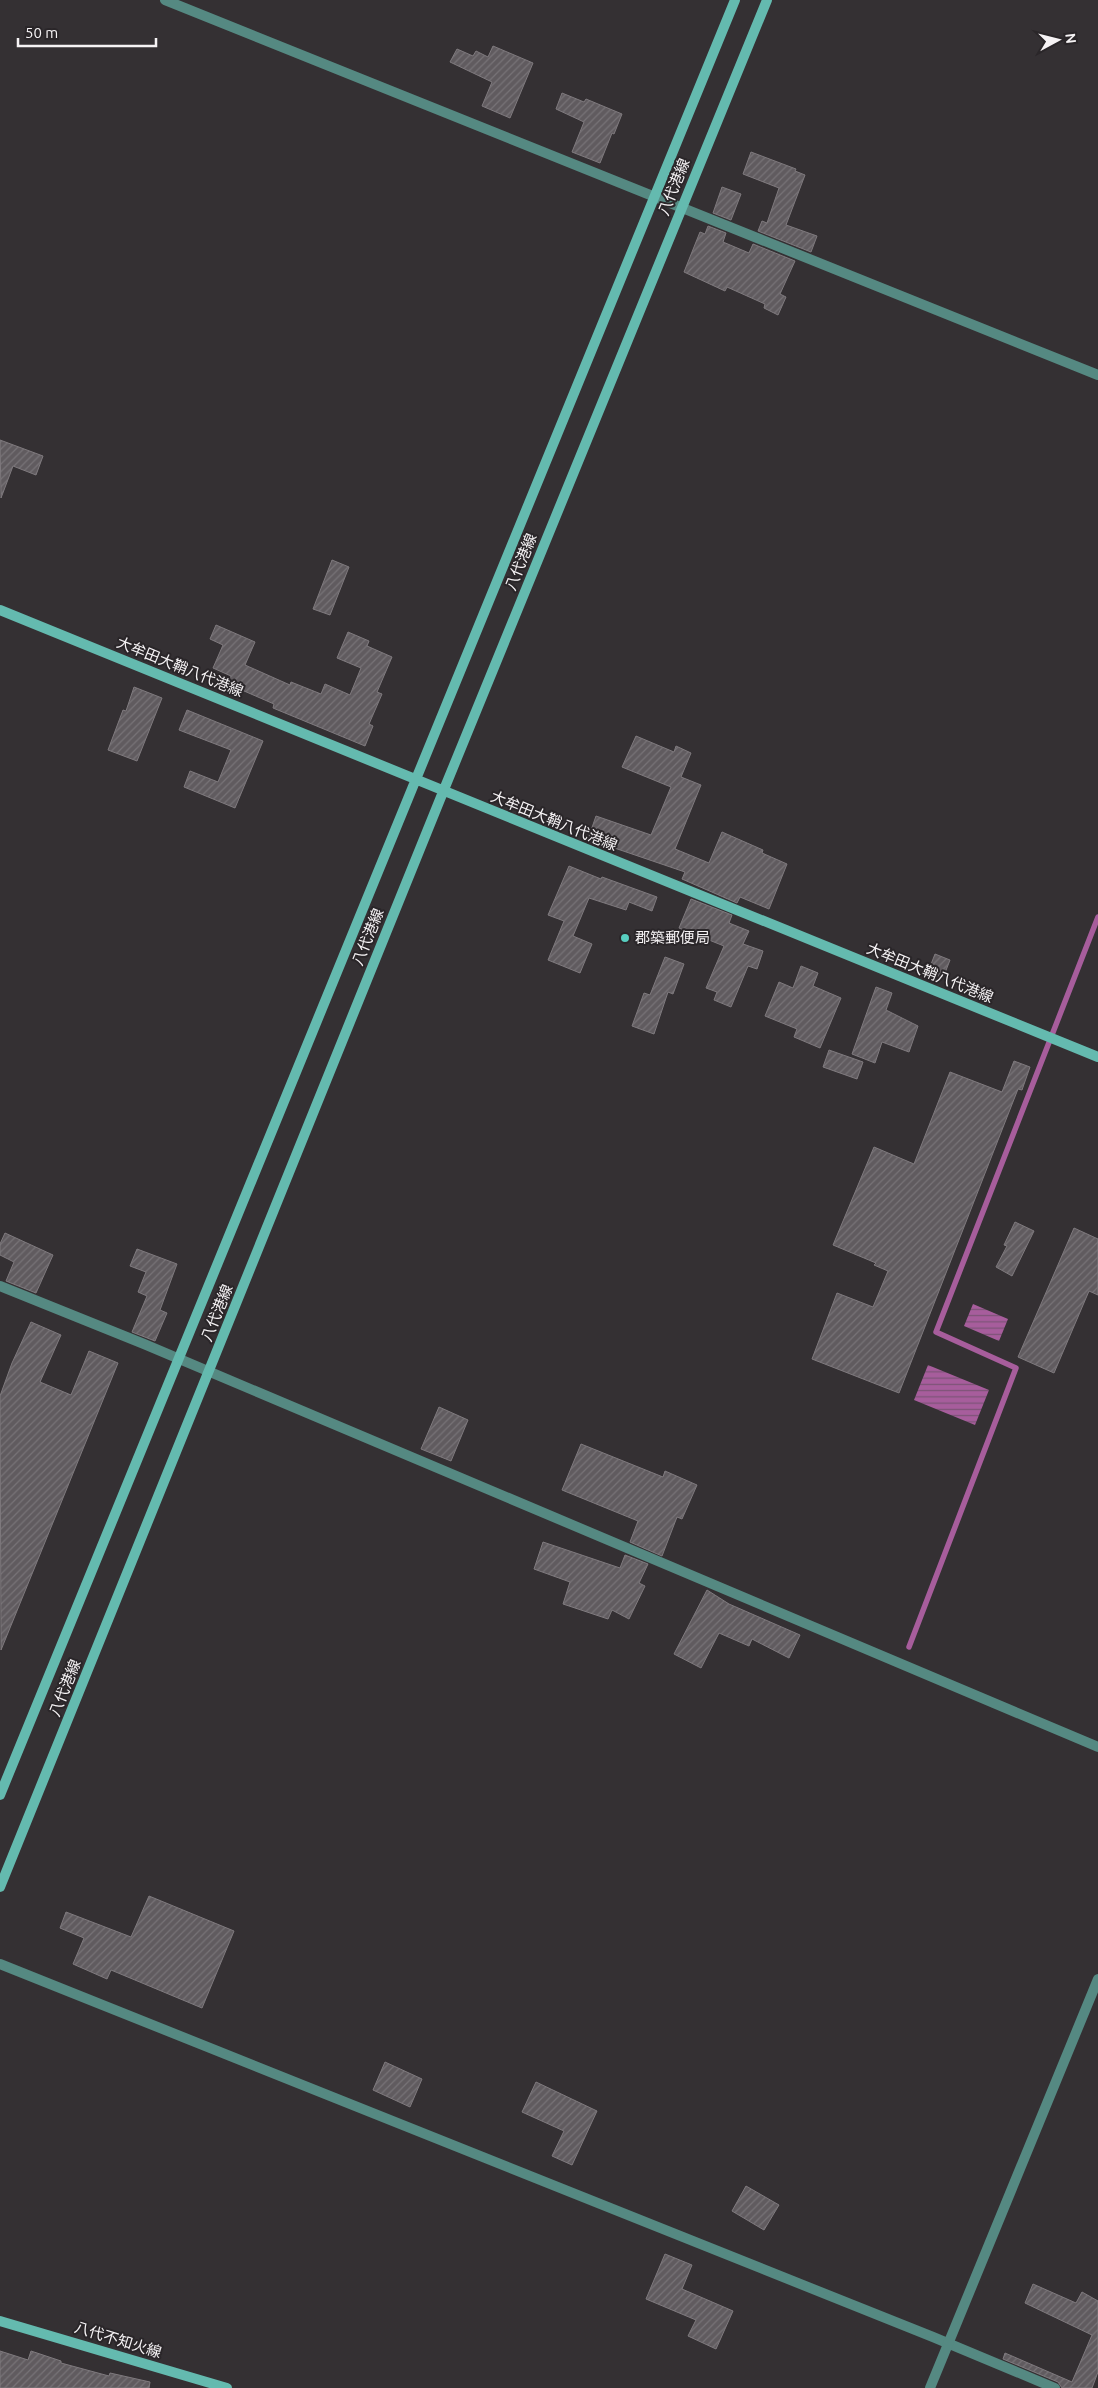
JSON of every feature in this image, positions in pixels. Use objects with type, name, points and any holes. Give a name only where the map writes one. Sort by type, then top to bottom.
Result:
[{"type":"main road","name":"八代港線","points":[[0,1796],[735,0]]},
{"type":"main road","name":"八代港線","points":[[0,1887],[443,792],[767,0]]},
{"type":"main road","name":"大牟田大鞘八代港線","points":[[0,610],[443,792],[1098,1057]]},
{"type":"main road","name":"八代不知火線","points":[[0,2321],[227,2388]]},
{"type":"street","points":[[165,0],[1098,375]]},
{"type":"street","points":[[0,1286],[1098,1747]]},
{"type":"street","points":[[0,1964],[1055,2388]]},
{"type":"street","points":[[930,2388],[1098,1979]]},
{"type":"shaded area","points":[[973,1304],[1008,1319],[999,1341],[964,1326]]},
{"type":"shaded area","points":[[928,1365],[989,1390],[975,1425],[914,1400]]},
{"type":"building","points":[[493,46],[533,63],[510,118],[482,106],[492,82],[450,62],[457,49],[473,56],[476,51],[488,57]]},
{"type":"building","points":[[562,93],[584,102],[586,99],[622,114],[600,163],[572,152],[584,122],[556,109]]},
{"type":"building","points":[[751,152],[796,169],[795,171],[805,175],[786,225],[817,236],[811,252],[758,231],[762,221],[767,223],[779,188],[743,174]]},
{"type":"building","points":[[722,187],[741,194],[731,220],[713,213]]},
{"type":"building","points":[[708,226],[726,233],[723,242],[749,253],[753,244],[795,261],[780,294],[786,297],[778,315],[764,308],[765,304],[727,287],[725,291],[684,272],[700,232],[705,234]]},
{"type":"building","points":[[0,440],[43,456],[36,475],[13,466],[1,498]]},
{"type":"building","points":[[332,560],[349,567],[330,615],[313,609]]},
{"type":"building","points":[[216,625],[255,642],[245,665],[290,685],[291,682],[321,694],[325,684],[350,695],[361,668],[337,658],[348,632],[369,641],[367,646],[392,657],[377,692],[382,694],[369,724],[373,726],[365,746],[273,708],[274,704],[228,684],[231,676],[213,668],[223,645],[210,639]]},
{"type":"building","points":[[134,687],[162,698],[137,761],[108,750],[123,710],[126,711]]},
{"type":"building","points":[[187,710],[263,741],[235,808],[184,787],[190,771],[218,782],[231,750],[179,730]]},
{"type":"building","points":[[636,736],[674,752],[676,746],[691,753],[681,777],[701,785],[675,849],[709,863],[722,832],[763,850],[762,853],[787,864],[769,909],[740,897],[737,903],[682,879],[685,872],[588,839],[596,816],[651,835],[671,787],[622,767]]},
{"type":"building","points":[[569,866],[601,879],[602,877],[657,897],[652,911],[629,902],[626,910],[589,898],[573,936],[592,944],[580,973],[548,960],[564,921],[548,915]]},
{"type":"building","points":[[691,899],[732,915],[729,923],[749,931],[743,944],[763,951],[757,969],[748,966],[731,1007],[714,1000],[717,992],[706,988],[724,946],[679,928]]},
{"type":"building","points":[[935,954],[950,960],[943,978],[928,972]]},
{"type":"building","points":[[665,957],[684,964],[673,994],[668,992],[654,1034],[632,1026],[644,993],[650,995]]},
{"type":"building","points":[[801,966],[818,973],[813,986],[841,998],[820,1048],[794,1037],[797,1029],[765,1016],[779,982],[793,988]]},
{"type":"building","points":[[876,987],[892,993],[886,1010],[918,1026],[909,1052],[882,1042],[875,1063],[852,1054]]},
{"type":"building","points":[[829,1050],[863,1062],[857,1079],[823,1067]]},
{"type":"building","points":[[1014,1061],[1030,1067],[1022,1090],[1018,1089],[899,1393],[812,1359],[837,1293],[873,1307],[888,1271],[874,1265],[876,1263],[833,1245],[874,1147],[914,1164],[950,1072],[1002,1092]]},
{"type":"building","points":[[1015,1222],[1034,1231],[1012,1276],[996,1267],[1007,1246],[1004,1245]]},
{"type":"building","points":[[1074,1228],[1098,1239],[1098,1295],[1089,1291],[1054,1373],[1018,1357]]},
{"type":"building","points":[[5,1233],[53,1255],[36,1293],[6,1281],[14,1262],[0,1255],[0,1244]]},
{"type":"building","points":[[137,1249],[177,1264],[160,1310],[167,1313],[155,1341],[132,1332],[147,1296],[138,1292],[146,1272],[130,1266]]},
{"type":"building","points":[[31,1322],[61,1335],[40,1382],[71,1395],[89,1351],[118,1363],[1,1650],[0,1396],[12,1363]]},
{"type":"building","points":[[439,1407],[468,1420],[451,1461],[421,1449]]},
{"type":"building","points":[[581,1444],[663,1477],[665,1471],[697,1485],[682,1519],[677,1517],[662,1556],[630,1542],[638,1521],[562,1490]]},
{"type":"building","points":[[543,1542],[620,1568],[625,1555],[648,1564],[639,1583],[645,1586],[629,1619],[612,1610],[608,1619],[563,1604],[570,1582],[534,1569]]},
{"type":"building","points":[[707,1590],[729,1604],[800,1635],[789,1658],[752,1639],[749,1646],[719,1633],[701,1668],[674,1654]]},
{"type":"building","points":[[149,1896],[234,1931],[202,2008],[111,1970],[107,1979],[73,1964],[84,1938],[60,1928],[66,1912],[131,1937]]},
{"type":"building","points":[[385,2062],[422,2079],[410,2107],[373,2090]]},
{"type":"building","points":[[536,2082],[597,2111],[572,2165],[552,2156],[564,2131],[522,2112]]},
{"type":"building","points":[[746,2186],[779,2205],[764,2230],[732,2211]]},
{"type":"building","points":[[665,2254],[692,2265],[682,2289],[733,2311],[716,2349],[688,2336],[696,2320],[646,2299]]},
{"type":"building","points":[[1033,2284],[1076,2303],[1082,2292],[1098,2301],[1098,2372],[1092,2388],[1062,2388],[1058,2382],[1003,2359],[1005,2353],[1072,2382],[1092,2335],[1025,2303]]},
{"type":"building","points":[[0,2351],[28,2360],[31,2351],[61,2361],[61,2363],[109,2376],[110,2373],[150,2382],[149,2388],[0,2388]]},
{"type":"waterway","points":[[909,1647],[1016,1368],[936,1332],[1098,917]]},
{"type":"place","name":"郡築郵便局","points":[[625,938]]}]
